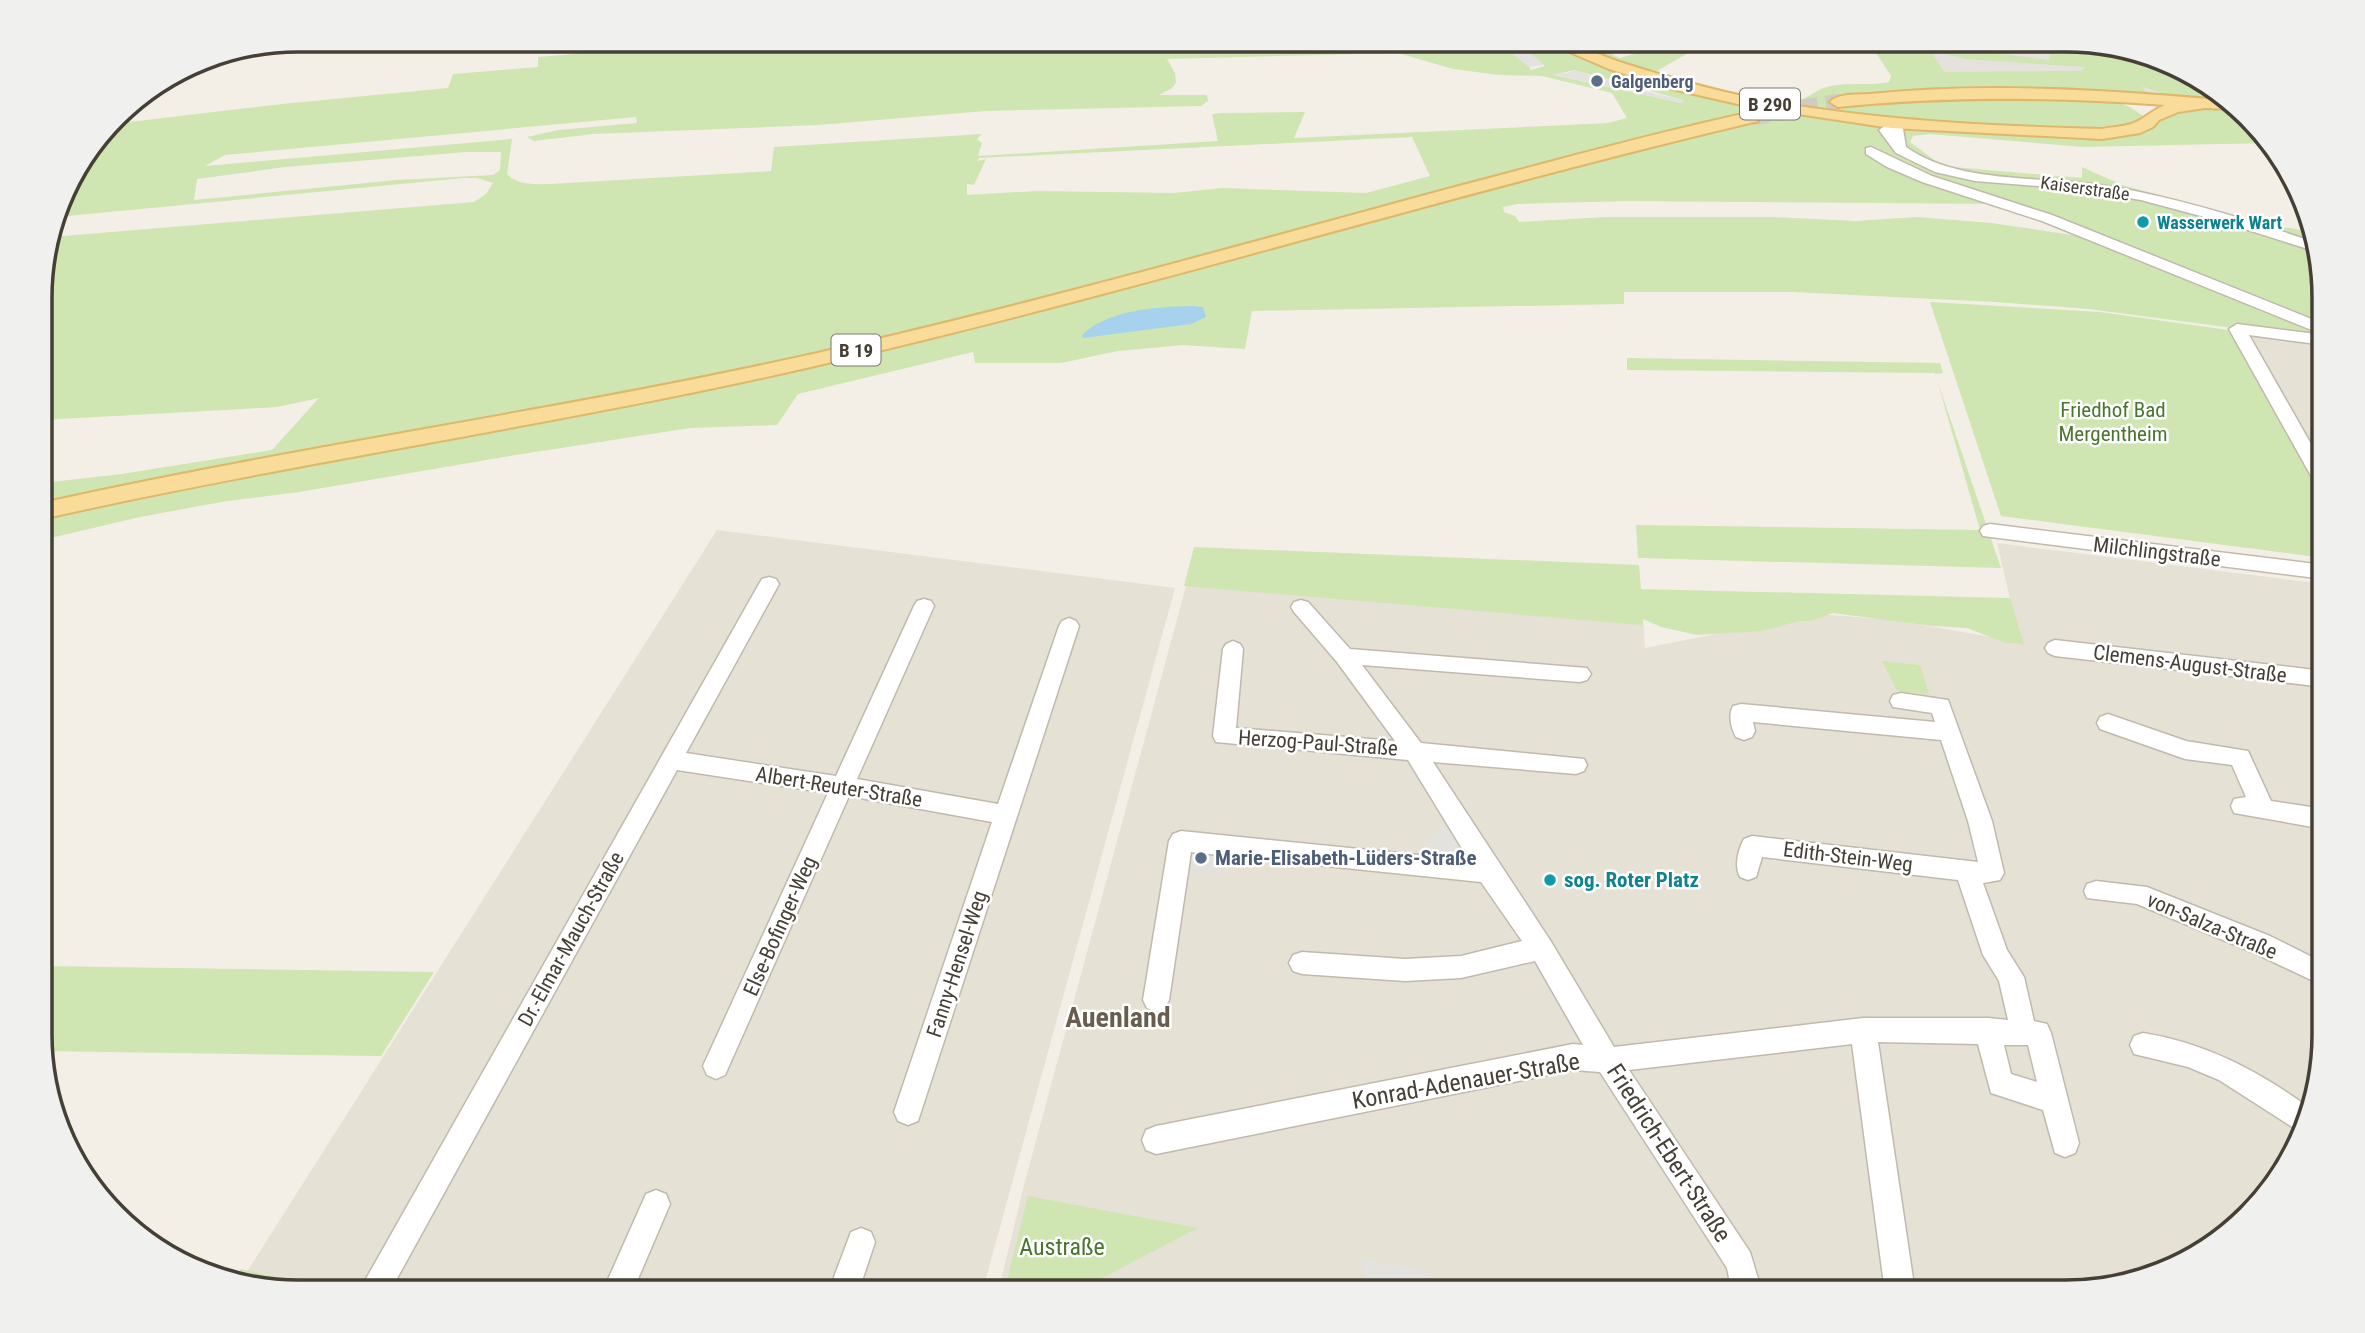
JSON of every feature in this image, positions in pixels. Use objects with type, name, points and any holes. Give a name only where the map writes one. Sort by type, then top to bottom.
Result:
[{"type":"main road","name":"B 290","points":[[1581,52],[1683,85],[1744,99],[1839,109],[1891,129],[2117,133],[2144,111],[2217,104]]},
{"type":"main road","points":[[1839,109],[1933,93],[2084,94],[2144,111]]},
{"type":"main road","name":"B 19","points":[[52,510],[257,466],[645,395],[810,361],[1039,305],[1657,139],[1752,117]]},
{"type":"street","points":[[1891,129],[1899,147],[1871,151],[1892,164],[1927,179],[2047,218],[2312,325]]},
{"type":"street","name":"Kaiserstraße","points":[[1899,147],[1921,162],[1960,174],[2112,190],[2176,204],[2307,245]]},
{"type":"street","points":[[2280,236],[2304,234]]},
{"type":"street","points":[[2312,338],[2237,329],[2312,462]]},
{"type":"street","name":"Milchlingstraße","points":[[1990,531],[2312,571]]},
{"type":"street","name":"Dr.-Elmar-Mauch-Straße","points":[[380,1280],[769,584]]},
{"type":"street","name":"Else-Bofinger-Weg","points":[[716,1066],[925,606]]},
{"type":"street","name":"Friedrich-Ebert-Straße","points":[[1301,607],[1344,656],[1414,751],[1475,870],[1541,948],[1594,1040],[1740,1262],[1744,1280]]},
{"type":"street","name":"Fanny-Hensel-Weg","points":[[908,1112],[1069,626]]},
{"type":"street","name":"Clemens-August-Straße","points":[[2055,648],[2312,678]]},
{"type":"street","name":"Herzog-Paul-Straße","points":[[1233,649],[1224,736],[1414,751]]},
{"type":"street","points":[[1344,656],[1580,674]]},
{"type":"street","points":[[1910,727],[1898,693],[1940,706],[1980,821],[1992,873],[1967,871],[1996,955],[2011,977],[2056,1101],[2066,1143]]},
{"type":"street","points":[[1744,731],[1741,712],[1948,732]]},
{"type":"street","points":[[2108,723],[2185,750],[2240,757],[2252,808],[2312,817]]},
{"type":"street","points":[[1414,751],[1576,765]]},
{"type":"street","name":"Albert-Reuter-Straße","points":[[671,760],[843,786],[1005,815]]},
{"type":"street","points":[[1156,1000],[1181,841],[1475,870]]},
{"type":"street","name":"Edith-Stein-Weg","points":[[1748,870],[1752,846],[1967,871]]},
{"type":"street","name":"von-Salza-Straße","points":[[2096,891],[2138,894],[2261,944],[2312,969]]},
{"type":"street","points":[[1302,963],[1405,970],[1461,967],[1541,948]]},
{"type":"street","points":[[1863,1030],[1898,1280]]},
{"type":"street","name":"Konrad-Adenauer-Straße","points":[[1156,1140],[1573,1057],[1609,1060],[1863,1030],[1988,1030],[2031,1033]]},
{"type":"street","points":[[1988,1030],[2000,1084],[2056,1101]]},
{"type":"street","points":[[2143,1045],[2216,1064],[2254,1083],[2298,1116]]},
{"type":"street","points":[[623,1280],[656,1204]]},
{"type":"street","points":[[848,1280],[861,1242]]},
{"type":"shaded area","points":[[1511,52],[1528,52],[1543,65],[1529,67]]},
{"type":"shaded area","points":[[2067,52],[2115,57],[2127,60],[2157,93],[2079,88],[2071,73],[1943,72],[1933,54],[1876,53]]},
{"type":"shaded area","name":"Galgenberg","points":[[1574,70],[1684,100],[1682,103],[1551,74]]},
{"type":"shaded area","points":[[2243,331],[2312,337],[2312,449]]},
{"type":"shaded area","points":[[717,530],[1175,588],[986,1280],[282,1280],[245,1275]]},
{"type":"shaded area","points":[[1997,543],[2312,582],[2312,1051],[2308,1083],[2294,1129],[2280,1158],[2262,1184],[2229,1220],[2190,1248],[2161,1262],[2130,1272],[2083,1280],[1001,1280],[1024,1185],[1189,575],[1643,618],[1645,648],[1817,614],[1894,620],[2020,642]]},
{"type":"shaded area","points":[[1442,825],[1456,836],[1457,849],[1450,855],[1425,856],[1419,851]]},
{"type":"shaded area","name":"Marie-Elisabeth-Lüders-Straße","points":[[1181,841],[1225,846],[1220,874],[1178,869]]},
{"type":"shaded area","points":[[1360,1257],[1429,1273],[1431,1280],[1366,1280]]},
{"type":"green space","points":[[1511,52],[1530,67],[1530,70],[1545,66],[1527,52],[1607,52],[1620,58],[1640,52],[1692,52],[1657,71],[1739,94],[1798,101],[1835,85],[1889,82],[1891,76],[1876,53],[1933,54],[1944,72],[2081,71],[2086,67],[1965,59],[1943,52],[1986,52],[2050,60],[2049,53],[2054,52],[2115,57],[2161,71],[2190,85],[2229,113],[2258,143],[2083,147],[1930,134],[1913,136],[1910,142],[1937,162],[1953,167],[2082,178],[2082,167],[2122,185],[2276,226],[2303,230],[2312,282],[2312,338],[2089,309],[1792,292],[1624,292],[1624,304],[1252,311],[1245,349],[1183,345],[1118,351],[1061,363],[975,363],[973,352],[798,394],[777,425],[690,428],[516,455],[299,492],[227,501],[140,517],[52,538],[52,482],[122,474],[272,450],[319,398],[277,407],[52,419],[52,298],[61,236],[474,202],[486,194],[493,183],[477,178],[464,178],[67,216],[85,175],[124,124],[282,104],[448,88],[453,74],[538,67],[538,57],[589,53]],"holes":[[[1398,53],[1453,69],[1499,75],[1542,76],[1612,93],[1627,118],[1608,123],[1294,138],[1305,112],[1220,113],[1212,114],[1218,141],[978,156],[982,143],[977,139],[982,134],[774,147],[771,171],[550,184],[516,181],[507,174],[512,139],[205,166],[225,155],[636,117],[637,123],[559,130],[527,137],[534,141],[593,134],[818,125],[985,111],[1201,106],[1208,101],[1207,95],[1159,95],[1176,83],[1175,73],[1167,59]],[[1574,70],[1683,100],[1682,103],[1554,75]],[[2142,86],[2181,101],[2141,122],[2142,115],[2130,107],[2104,98],[2149,98]],[[1412,137],[1430,176],[1366,193],[1222,188],[1174,193],[1037,191],[967,195],[967,184],[974,185],[986,159],[977,161],[979,158]],[[467,152],[501,152],[500,170],[493,175],[397,180],[194,200],[197,179],[285,167]],[[1627,201],[1998,204],[2085,237],[1992,223],[1917,217],[1855,221],[1772,217],[1606,217],[1519,222],[1515,216],[1504,212],[1503,207],[1518,204]]]},
{"type":"green space","name":"Friedhof Bad Mergentheim","points":[[1930,302],[2100,312],[2235,331],[2312,470],[2312,556],[2001,516]]},
{"type":"green space","points":[[1627,358],[1940,363],[1943,373],[1627,370]]},
{"type":"green space","points":[[1937,379],[2001,568],[1638,558],[1636,525],[1980,530]]},
{"type":"green space","points":[[1194,547],[1639,565],[1641,589],[2010,598],[2024,644],[2006,643],[1967,628],[1833,613],[1811,621],[1799,621],[1762,631],[1697,635],[1661,627],[1643,619],[1643,625],[1184,586]]},
{"type":"green space","points":[[1882,661],[1920,665],[1929,694],[1897,691]]},
{"type":"green space","points":[[52,966],[434,972],[381,1056],[53,1051]]},
{"type":"green space","name":"Austraße","points":[[1028,1196],[1198,1228],[1098,1280],[1007,1280]]},
{"type":"green space","points":[[241,1269],[290,1280],[250,1276],[238,1273]]},
{"type":"water","points":[[1203,307],[1206,317],[1191,324],[1083,338],[1082,335],[1106,320],[1134,311]]},
{"type":"tunnel","points":[[1752,117],[1838,102]]},
{"type":"place","name":"Galgenberg","points":[[1597,81]]},
{"type":"place","name":"Wasserwerk Wart","points":[[2143,222]]},
{"type":"place","name":"Marie-Elisabeth-Lüders-Straße","points":[[1201,858]]},
{"type":"place","name":"sog. Roter Platz","points":[[1550,880]]},
{"type":"district","name":"Auenland","points":[[1118,1017]]}]
